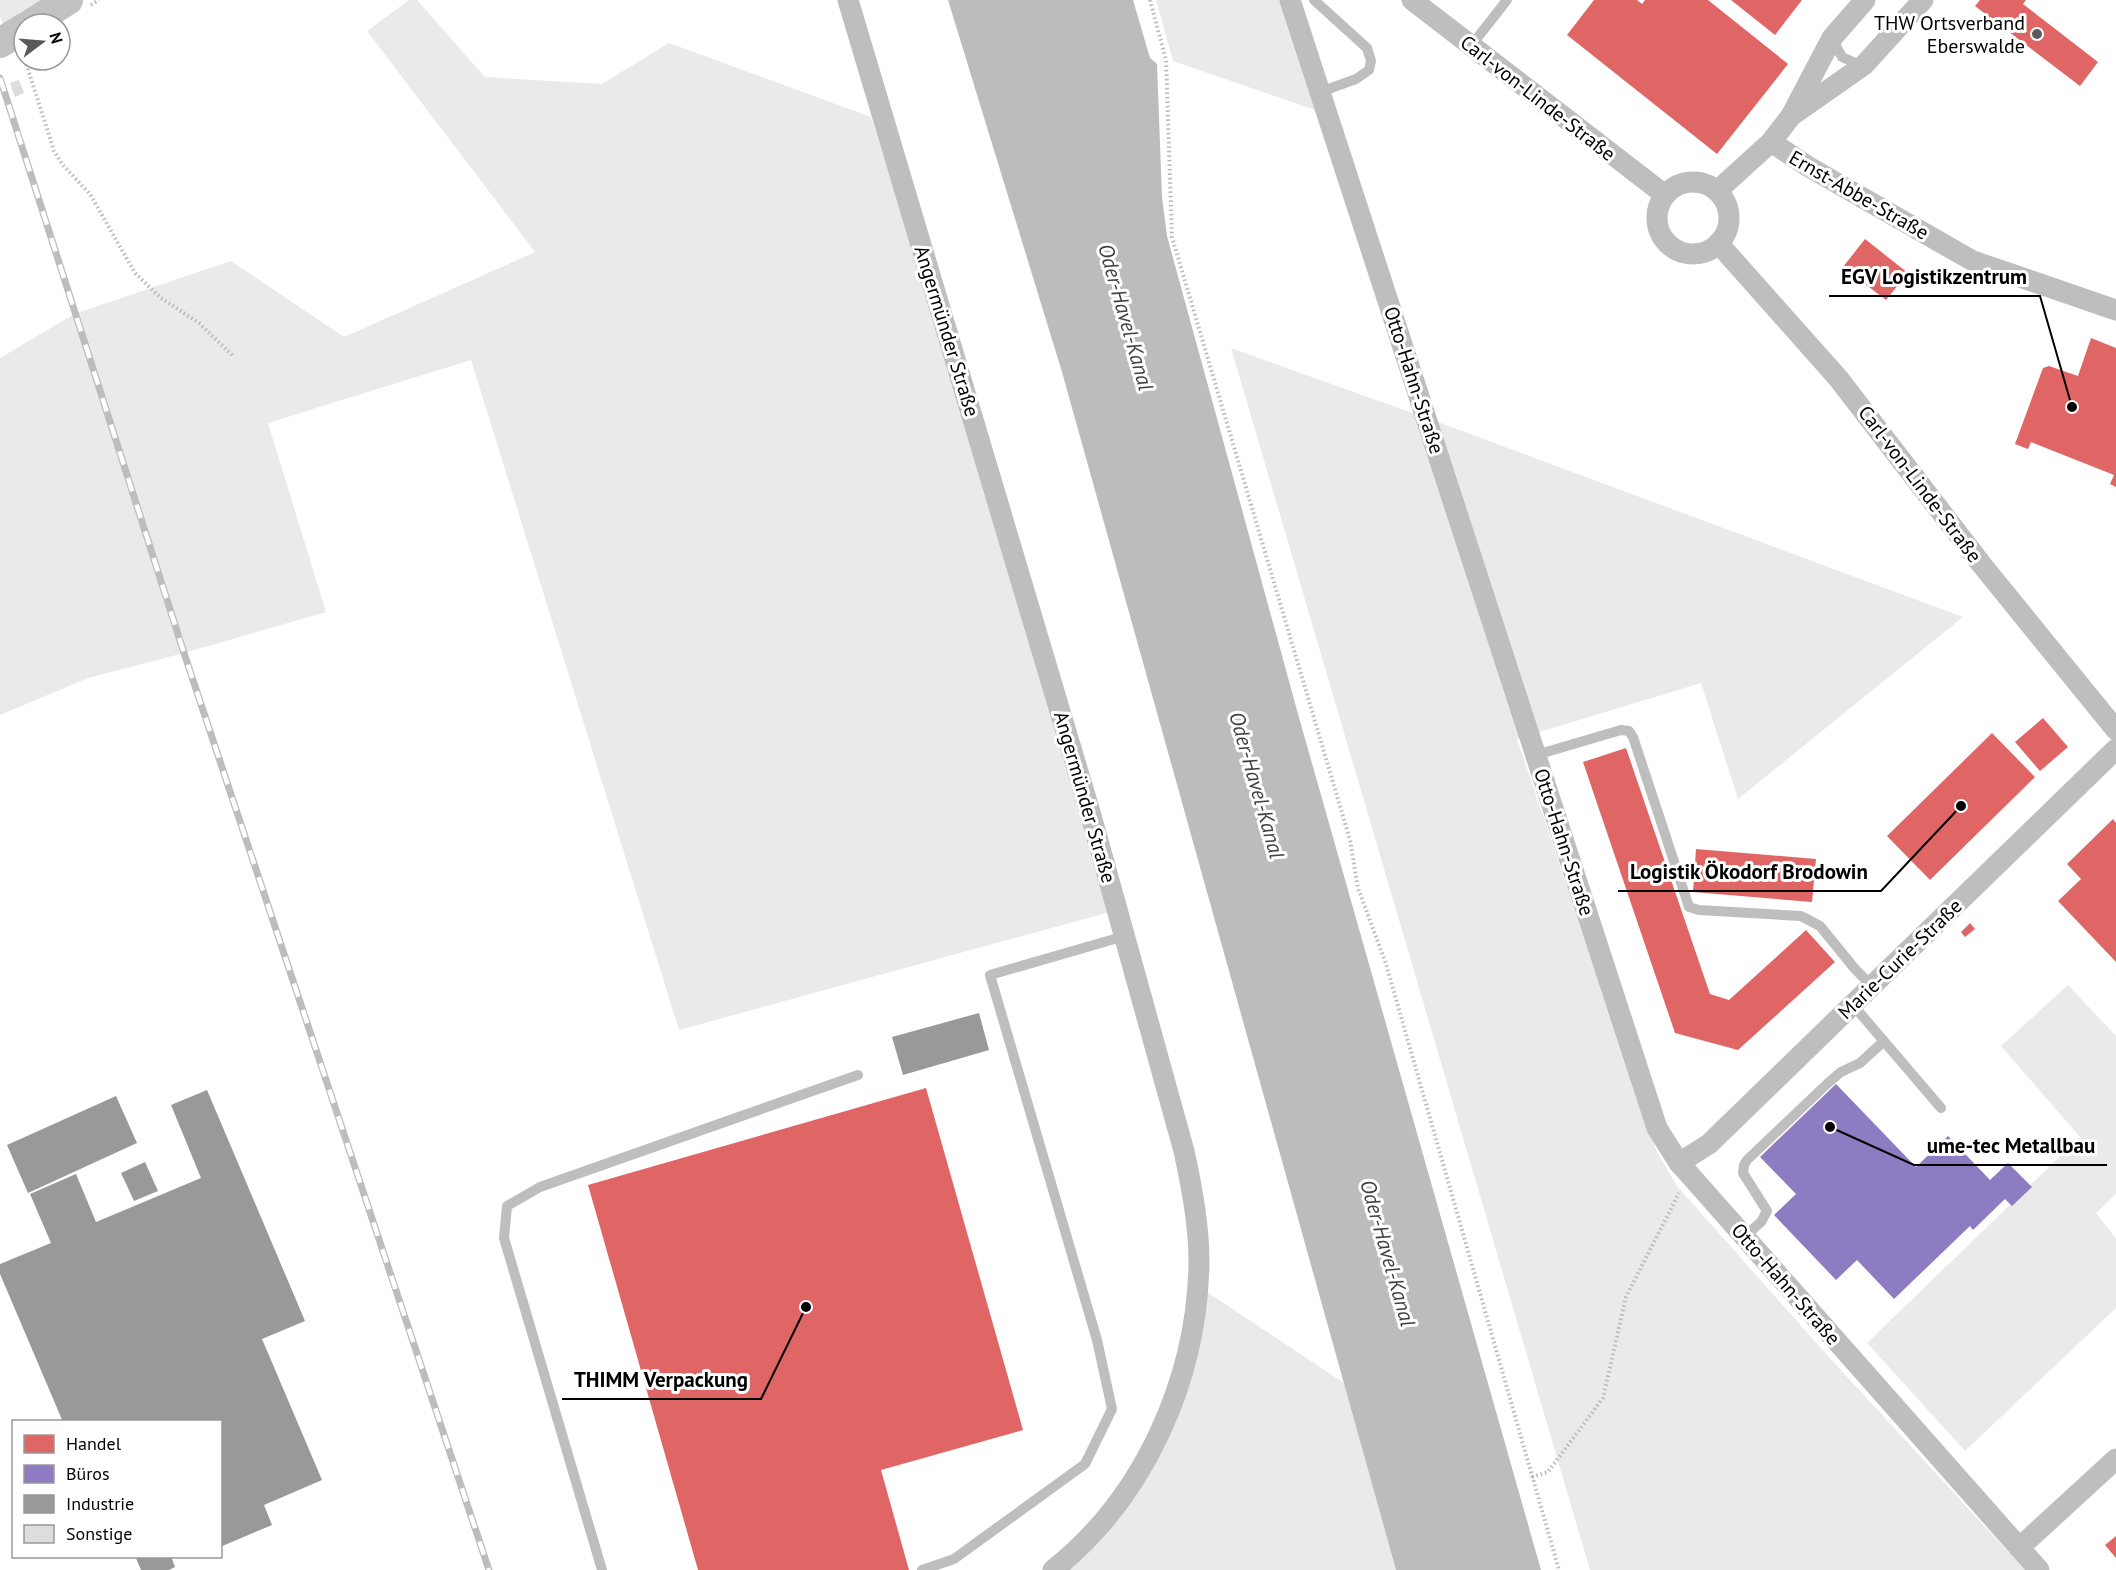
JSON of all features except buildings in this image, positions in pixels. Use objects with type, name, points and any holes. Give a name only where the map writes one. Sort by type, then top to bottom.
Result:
[{"type":"main road","points":[[50,12],[68,0]]},
{"type":"street","name":"Angermünder Straße","points":[[848,0],[1090,812],[1184,1151],[1193,1193],[1199,1262],[1196,1306],[1189,1349],[1169,1412],[1131,1484],[1105,1520],[1080,1547],[1053,1570]]},
{"type":"street","name":"Otto-Hahn-Straße","points":[[1290,0],[1657,1128],[1684,1168],[2039,1570]]},
{"type":"street","name":"Carl-von-Linde-Straße","points":[[1412,0],[1665,195]]},
{"type":"street","points":[[1718,191],[1771,142],[1791,116],[1832,38],[1865,0]]},
{"type":"street","points":[[1791,116],[1862,66],[1923,0]]},
{"type":"street","name":"Ernst-Abbe-Straße","points":[[1771,142],[1809,167],[1973,261],[2116,310]]},
{"type":"street","points":[[1693,182],[1707,184],[1718,191],[1727,206],[1729,219],[1718,243],[1710,250],[1698,253],[1683,252],[1669,244],[1662,236],[1657,218],[1659,206],[1665,195],[1680,184],[1693,182]]},
{"type":"street","name":"Carl-von-Linde-Straße","points":[[1718,243],[1838,378],[1982,565],[2116,730]]},
{"type":"street","name":"Marie-Curie-Straße","points":[[1684,1168],[2116,749]]},
{"type":"street","points":[[2019,1548],[2116,1459]]},
{"type":"lane","points":[[1314,0],[1367,48],[1371,61],[1369,70],[1356,79],[1320,92]]},
{"type":"lane","points":[[1471,46],[1507,0]]},
{"type":"lane","points":[[1832,38],[1842,57],[1862,66]]},
{"type":"lane","points":[[1536,755],[1621,729],[1629,731],[1633,737],[1689,907],[1801,916],[1820,926],[1872,986]]},
{"type":"lane","points":[[922,1570],[954,1559],[1084,1464],[1112,1409],[1097,1340],[990,975],[1125,936]]},
{"type":"lane","points":[[1853,1005],[1941,1108]]},
{"type":"lane","points":[[1744,1237],[1761,1222],[1767,1211],[1743,1173],[1747,1160],[1828,1083],[1841,1072],[1860,1063],[1884,1041]]},
{"type":"lane","points":[[602,1570],[504,1238],[507,1206],[540,1188],[858,1075]]},
{"type":"path","points":[[1150,0],[1166,60],[1172,237],[1350,840],[1358,888],[1386,964],[1559,1570]]},
{"type":"path","points":[[29,72],[54,151],[62,164],[90,194],[135,273],[161,298],[199,323],[233,356]]},
{"type":"path","points":[[1532,1477],[1548,1472],[1603,1398],[1626,1297],[1684,1168]]},
{"type":"shaded area","points":[[0,0],[68,0],[49,12],[12,12],[12,36],[7,39],[0,16]]},
{"type":"shaded area","points":[[409,0],[417,0],[485,77],[602,84],[669,43],[871,117],[1090,812],[1117,910],[679,1030],[471,360],[268,423],[326,612],[88,678],[0,715],[0,358],[74,314],[231,261],[344,337],[535,252],[367,31]]},
{"type":"shaded area","points":[[1156,0],[1280,0],[1315,110],[1173,61]]},
{"type":"shaded area","points":[[1231,348],[1446,425],[1963,617],[1738,799],[1701,683],[1517,739],[1657,1152],[1677,1186],[1827,1355],[2025,1570],[1590,1570]]},
{"type":"shaded area","points":[[2068,985],[2116,1036],[2116,1194],[2096,1213],[2116,1239],[2116,1308],[1965,1451],[1867,1343],[2080,1137],[2001,1046]]},
{"type":"shaded area","points":[[1198,1286],[1344,1383],[1396,1570],[1050,1570],[1153,1446]]},
{"type":"water","name":"Oder-Havel-Kanal","points":[[948,0],[1133,0],[1150,58],[1157,64],[1162,197],[1167,236],[1298,714],[1541,1570],[1396,1570],[1062,372]]},
{"type":"railway","points":[[0,78],[184,653],[489,1570]]},
{"type":"place","name":"THW Ortsverband Eberswalde","points":[[2037,34]]},
{"type":"place","name":"EGV Logistikzentrum","points":[[2072,407]]},
{"type":"place","name":"Logistik Ökodorf Brodowin","points":[[1961,806]]},
{"type":"place","name":"ume-tec Metallbau","points":[[1830,1127]]},
{"type":"place","name":"THIMM Verpackung","points":[[806,1307]]}]
